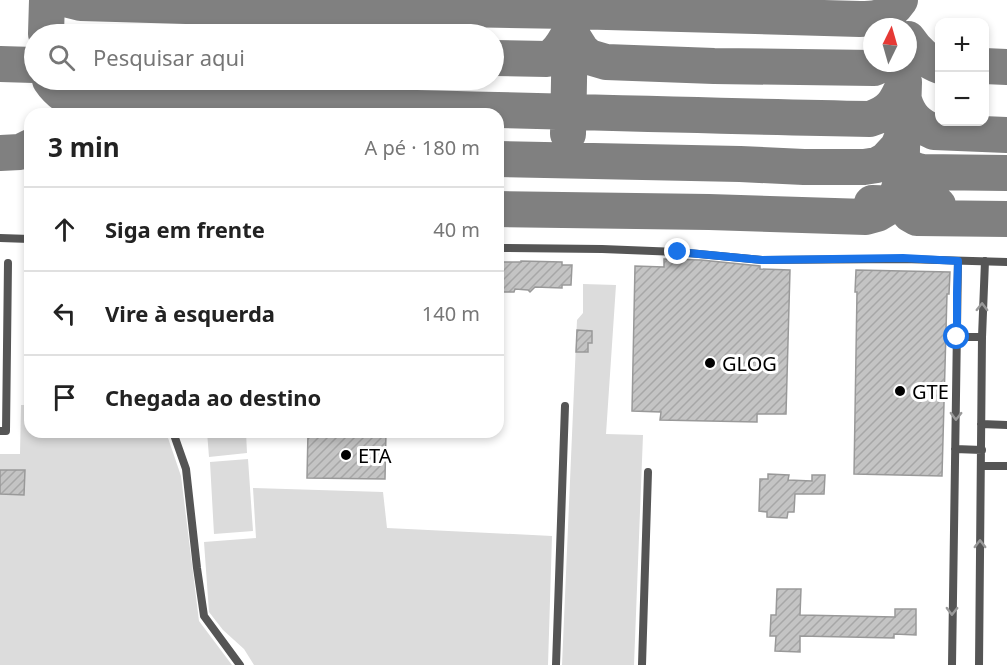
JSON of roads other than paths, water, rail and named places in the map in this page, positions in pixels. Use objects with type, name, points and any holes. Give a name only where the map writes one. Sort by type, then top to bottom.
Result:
[{"type":"lane","points":[[0,238],[24,239]]},
{"type":"lane","points":[[504,248],[646,250],[762,260],[903,258],[1007,262]]},
{"type":"lane","points":[[952,665],[958,261]]},
{"type":"lane","points":[[979,665],[982,337],[985,261]]},
{"type":"lane","points":[[0,431],[6,431],[3,403],[8,263]]},
{"type":"lane","points":[[957,337],[982,337]]},
{"type":"lane","points":[[556,665],[565,406]]},
{"type":"lane","points":[[981,424],[1007,425]]},
{"type":"lane","points":[[175,438],[186,469],[204,616],[240,665]]},
{"type":"lane","points":[[955,449],[982,450]]},
{"type":"lane","points":[[981,466],[1007,466]]},
{"type":"lane","points":[[642,665],[648,472]]},
{"type":"place","name":"GLOG","points":[[710,363]]},
{"type":"place","name":"GTE","points":[[900,391]]},
{"type":"place","name":"ETA","points":[[346,455]]}]
